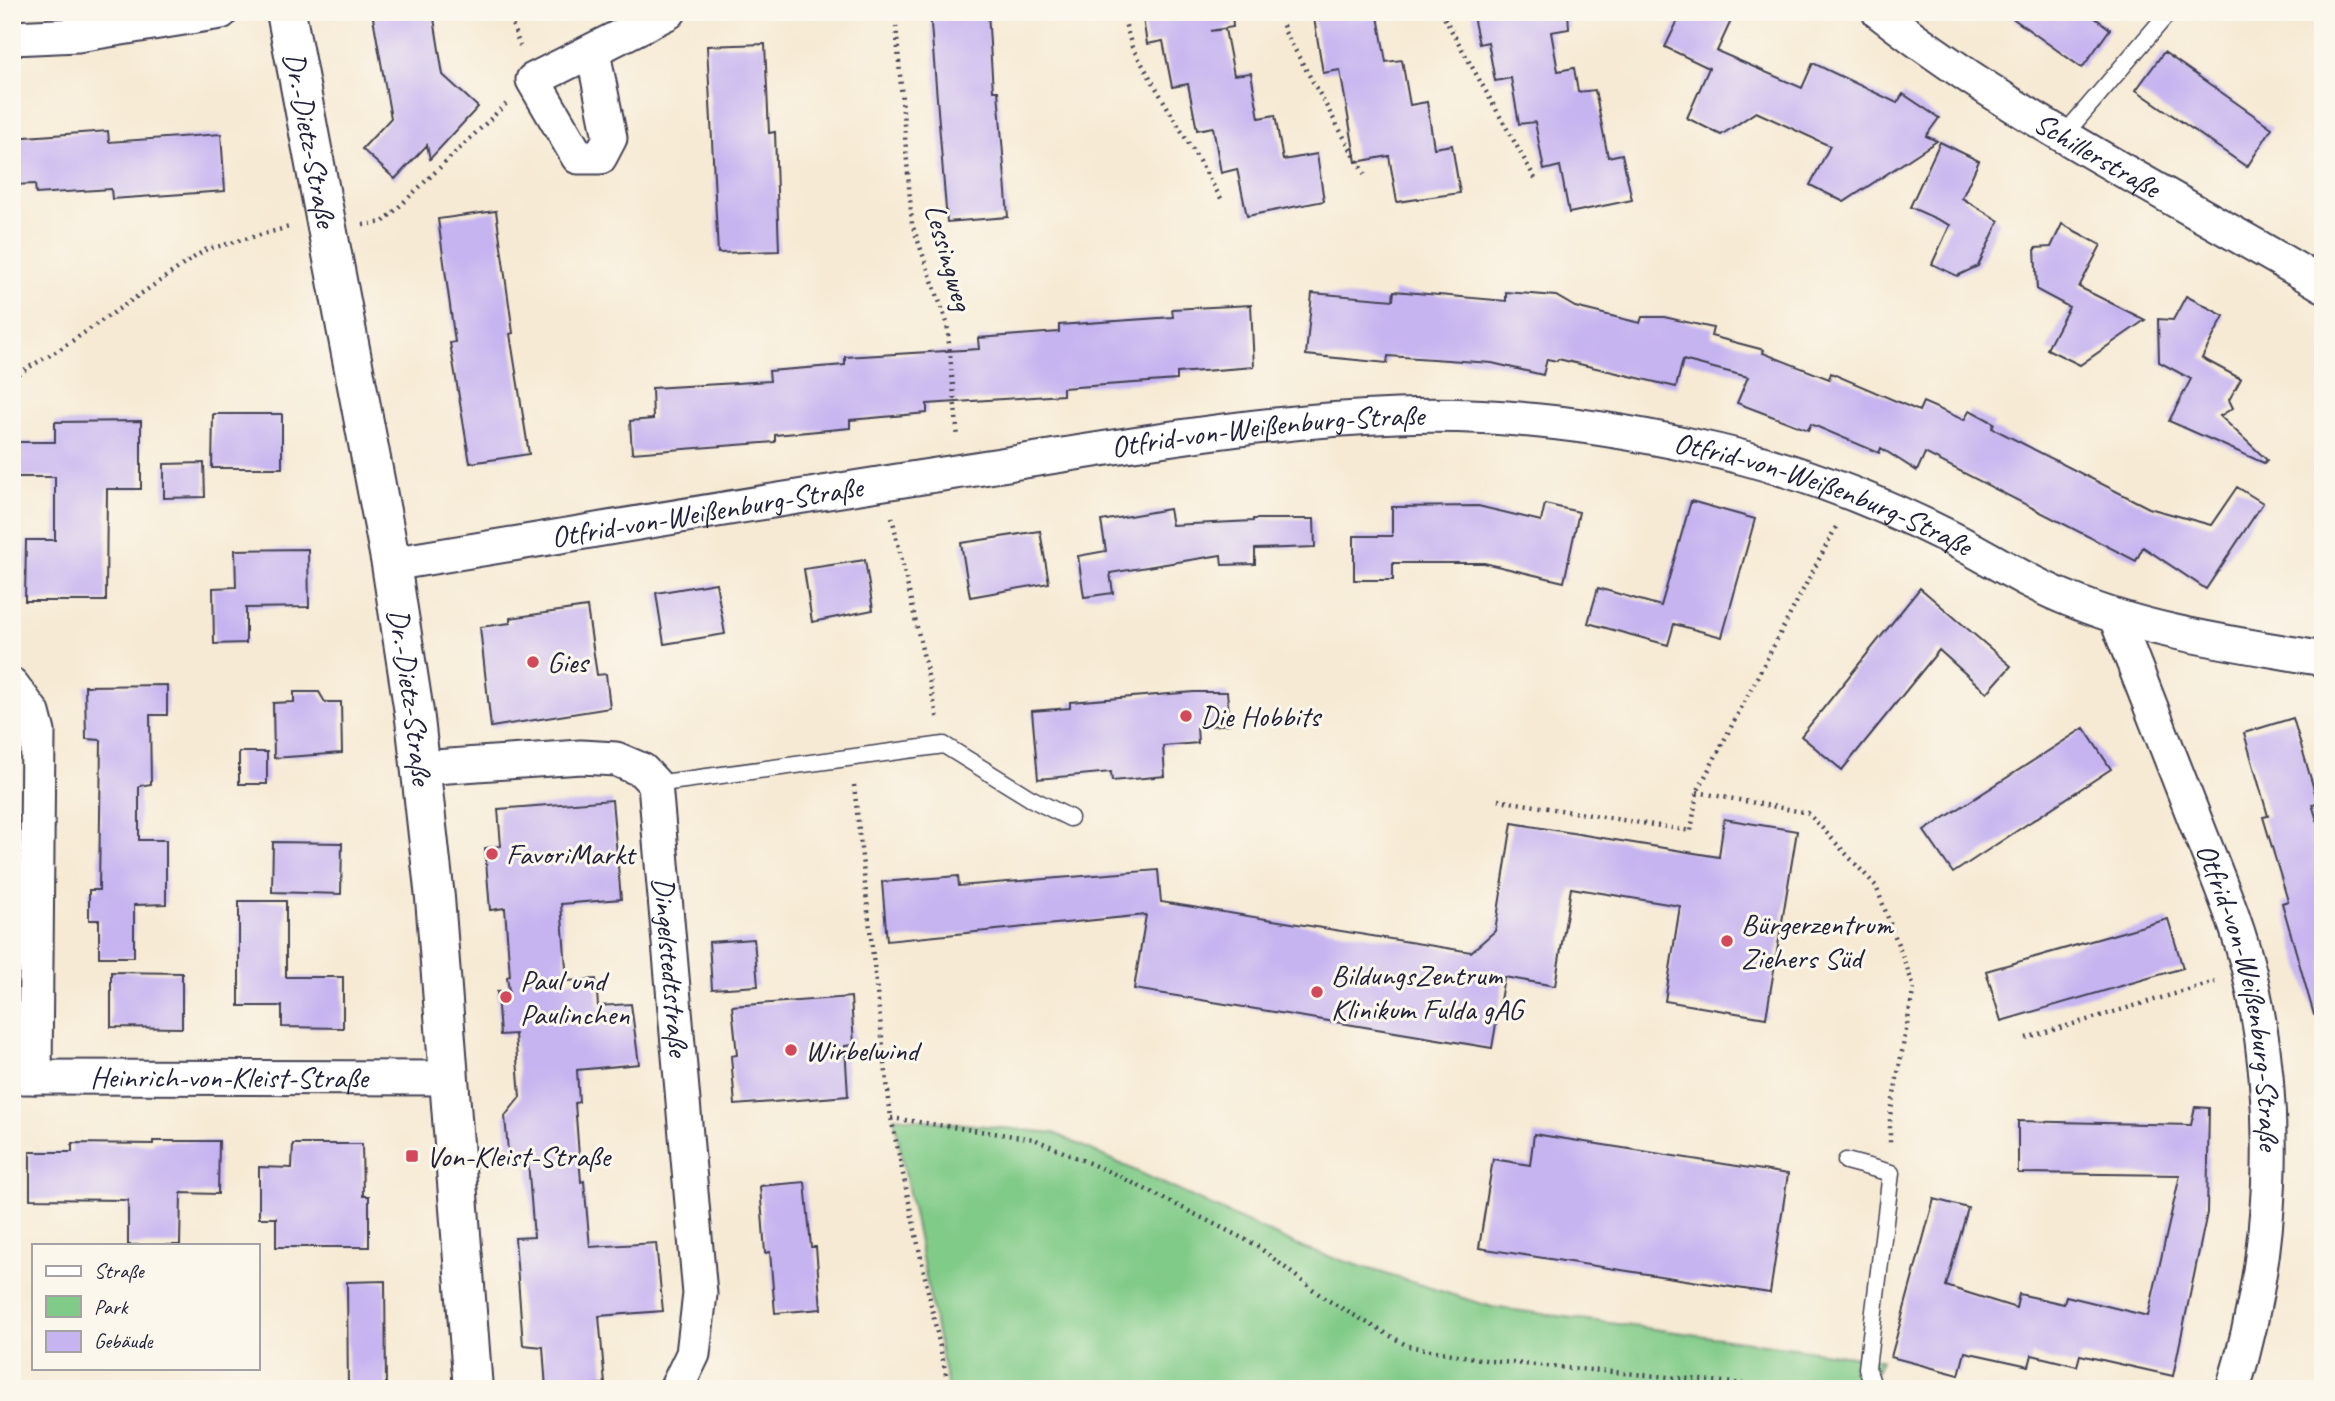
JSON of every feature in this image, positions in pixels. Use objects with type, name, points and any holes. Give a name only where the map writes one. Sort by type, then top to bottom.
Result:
[{"type":"main road","name":"Dr.-Dietz-Straße","points":[[286,12],[329,230],[404,642],[435,898],[472,1389]]},
{"type":"street","points":[[12,38],[78,35],[221,12]]},
{"type":"street","points":[[593,52],[610,138],[600,157],[578,157],[533,80],[669,12]]},
{"type":"street","name":"Schillerstraße","points":[[1879,12],[1966,76],[2063,136],[2323,285]]},
{"type":"street","name":"Otfrid-von-Weißenburg-Straße","points":[[391,564],[884,482],[1268,425],[1401,415],[1473,416],[1555,422],[1698,447],[1779,467],[1852,495],[1950,538],[2022,579],[2116,618],[2323,659]]},
{"type":"street","name":"Otfrid-von-Weißenburg-Straße","points":[[2116,618],[2216,874],[2249,972],[2262,1032],[2269,1151],[2266,1226],[2259,1284],[2233,1389]]},
{"type":"street","points":[[12,685],[33,713],[38,732],[23,1077]]},
{"type":"street","points":[[420,768],[581,757],[617,759],[642,770],[655,784]]},
{"type":"street","name":"Dingelstedtstraße","points":[[655,784],[700,1294],[693,1354],[676,1389]]},
{"type":"street","name":"Heinrich-von-Kleist-Straße","points":[[23,1077],[447,1078]]},
{"type":"lane","points":[[2063,136],[2169,12]]},
{"type":"lane","points":[[655,784],[944,745],[1030,798],[1070,818]]},
{"type":"lane","points":[[1846,1161],[1891,1173],[1867,1368],[1874,1389]]},
{"type":"path","points":[[12,377],[59,350],[205,250],[288,228],[329,230],[383,222],[533,80],[508,12]]},
{"type":"path","name":"Lessingweg","points":[[895,12],[912,224],[947,323],[956,426],[964,471]]},
{"type":"path","points":[[1122,12],[1132,47],[1222,201]]},
{"type":"path","points":[[1279,12],[1285,32],[1365,175]]},
{"type":"path","points":[[1441,12],[1536,180]]},
{"type":"path","points":[[884,482],[944,745]]},
{"type":"path","points":[[1498,800],[1691,831],[1697,792],[1852,495]]},
{"type":"path","points":[[851,756],[891,1118],[949,1389]]},
{"type":"path","points":[[1697,792],[1808,813],[1876,886],[1914,987],[1890,1116],[1891,1173]]},
{"type":"path","points":[[2026,1038],[2249,972]]},
{"type":"path","points":[[891,1118],[1034,1139],[1121,1177],[1256,1245],[1324,1298],[1408,1346],[1491,1361],[1801,1389]]},
{"type":"green space","points":[[894,1117],[1054,1133],[1305,1249],[1492,1307],[1881,1360],[1869,1389],[948,1389]]},
{"type":"building","points":[[372,12],[433,12],[443,75],[478,107],[430,159],[427,145],[395,179],[362,149],[391,118]]},
{"type":"building","points":[[930,12],[988,12],[993,91],[998,91],[1008,217],[947,222]]},
{"type":"building","points":[[1142,12],[1232,12],[1233,27],[1210,31],[1225,29],[1234,75],[1251,73],[1259,118],[1275,115],[1283,160],[1317,154],[1324,201],[1247,216],[1237,169],[1221,173],[1213,127],[1197,130],[1188,84],[1172,87],[1163,41],[1147,44]]},
{"type":"building","points":[[1313,12],[1361,12],[1362,18],[1378,16],[1386,62],[1402,60],[1410,105],[1427,102],[1434,148],[1452,145],[1460,193],[1397,202],[1389,156],[1356,162],[1340,70],[1323,73]]},
{"type":"building","points":[[1472,12],[1568,12],[1569,29],[1551,32],[1558,71],[1574,68],[1578,92],[1595,90],[1608,157],[1622,154],[1632,200],[1569,213],[1560,166],[1544,170],[1535,122],[1519,124],[1511,78],[1495,81],[1488,42],[1479,44]]},
{"type":"building","points":[[1682,12],[1735,12],[1717,51],[1802,88],[1813,63],[1897,103],[1903,94],[1939,118],[1926,136],[1937,141],[1844,202],[1810,185],[1830,146],[1756,112],[1721,135],[1687,118],[1709,68],[1665,47]]},
{"type":"building","points":[[2004,12],[2087,12],[2110,29],[2082,68]]},
{"type":"building","points":[[765,44],[769,133],[775,132],[779,251],[718,253],[707,46]]},
{"type":"building","points":[[2164,52],[2272,128],[2247,167],[2136,90]]},
{"type":"building","points":[[108,131],[109,142],[221,134],[225,191],[112,199],[111,189],[36,194],[35,184],[12,185],[12,138]]},
{"type":"building","points":[[1940,142],[1979,161],[1962,198],[1999,221],[1978,266],[1957,276],[1932,264],[1950,225],[1910,207]]},
{"type":"building","points":[[496,211],[513,333],[510,334],[529,454],[470,463],[450,343],[455,342],[438,219]]},
{"type":"building","points":[[2062,224],[2101,245],[2079,287],[2145,320],[2080,365],[2047,349],[2069,307],[2037,290],[2035,248],[2051,247]]},
{"type":"building","points":[[1394,291],[1506,301],[1506,292],[1556,296],[1575,307],[1640,323],[1642,317],[1664,317],[1713,328],[1711,336],[1764,350],[1763,353],[1829,379],[1831,373],[1919,411],[1923,402],[1964,420],[1970,410],[1994,423],[1992,428],[2149,508],[2211,525],[2237,487],[2263,503],[2206,589],[2143,547],[2136,561],[1925,453],[1917,471],[1881,448],[1879,453],[1811,424],[1808,430],[1737,403],[1748,377],[1683,360],[1676,387],[1558,359],[1547,359],[1543,375],[1492,363],[1388,356],[1387,363],[1306,355],[1312,293],[1393,300]]},
{"type":"building","points":[[2186,296],[2224,316],[2202,358],[2241,379],[2229,400],[2233,408],[2220,416],[2267,460],[2264,463],[2169,421],[2191,379],[2159,362],[2158,319],[2173,320]]},
{"type":"building","points":[[1251,305],[1254,367],[1177,373],[1177,380],[1063,388],[1063,395],[927,404],[927,413],[850,420],[850,428],[775,435],[775,442],[632,453],[630,421],[653,419],[652,388],[770,381],[769,371],[845,365],[845,357],[979,349],[978,338],[1059,332],[1059,325],[1173,317],[1172,309]]},
{"type":"building","points":[[213,414],[282,414],[282,468],[212,468]]},
{"type":"building","points":[[141,421],[141,489],[107,489],[106,601],[25,601],[26,540],[55,540],[55,477],[12,477],[12,442],[55,442],[55,422]]},
{"type":"building","points":[[204,463],[205,497],[164,498],[164,464]]},
{"type":"building","points":[[1691,501],[1755,519],[1722,637],[1674,624],[1668,645],[1588,623],[1598,588],[1661,606]]},
{"type":"building","points":[[1545,504],[1579,512],[1564,582],[1484,563],[1393,563],[1393,580],[1354,580],[1354,536],[1392,536],[1392,507],[1478,506],[1541,521]]},
{"type":"building","points":[[1169,509],[1172,525],[1253,519],[1314,519],[1315,547],[1255,549],[1255,564],[1222,565],[1221,555],[1110,573],[1113,593],[1084,597],[1078,556],[1106,551],[1101,521]]},
{"type":"building","points":[[1040,531],[1049,583],[970,597],[961,543]]},
{"type":"building","points":[[308,549],[309,607],[246,608],[246,643],[214,644],[213,588],[236,587],[235,550]]},
{"type":"building","points":[[865,560],[873,610],[812,622],[804,569]]},
{"type":"building","points":[[716,583],[725,634],[664,644],[656,593]]},
{"type":"building","points":[[1920,588],[2011,666],[1987,693],[1939,650],[1842,770],[1801,736]]},
{"type":"building","points":[[587,607],[597,675],[606,674],[610,708],[491,727],[480,627],[510,623],[510,618]]},
{"type":"building","points":[[167,685],[167,715],[150,715],[151,784],[139,786],[139,840],[166,840],[166,904],[134,905],[134,957],[99,957],[99,920],[89,920],[89,890],[99,890],[101,740],[86,739],[85,686]]},
{"type":"building","points":[[294,692],[319,692],[325,702],[341,702],[342,753],[274,758],[273,703],[294,702]]},
{"type":"building","points":[[1227,692],[1230,724],[1197,727],[1198,743],[1163,746],[1165,776],[1112,781],[1111,772],[1038,779],[1032,711],[1070,708],[1070,702]]},
{"type":"building","points":[[2293,718],[2318,803],[2312,804],[2323,840],[2323,1014],[2314,1015],[2282,903],[2288,901],[2263,817],[2268,816],[2244,733]]},
{"type":"building","points":[[2084,728],[2111,769],[1953,873],[1924,831]]},
{"type":"building","points":[[239,752],[267,752],[267,784],[239,784]]},
{"type":"building","points":[[612,800],[621,899],[561,904],[567,981],[596,979],[598,1006],[631,1004],[639,1064],[577,1070],[579,1102],[575,1103],[581,1182],[584,1181],[590,1247],[656,1243],[663,1311],[599,1316],[605,1384],[546,1389],[543,1347],[523,1345],[515,1238],[534,1237],[528,1161],[509,1163],[505,1116],[520,1097],[515,1034],[500,1035],[497,992],[509,991],[507,977],[510,976],[505,908],[490,910],[485,848],[501,846],[498,809]]},
{"type":"building","points":[[1724,819],[1797,831],[1766,1018],[1665,1001],[1680,906],[1571,888],[1555,986],[1504,977],[1492,1048],[1134,989],[1146,915],[887,941],[882,882],[958,876],[959,886],[1158,870],[1161,902],[1471,952],[1495,931],[1512,823],[1719,857]]},
{"type":"building","points":[[273,842],[342,843],[341,894],[272,892]]},
{"type":"building","points":[[239,901],[286,901],[286,977],[343,977],[343,1028],[282,1027],[282,1006],[239,1006]]},
{"type":"building","points":[[2168,919],[2183,968],[2001,1021],[1986,971]]},
{"type":"building","points":[[754,939],[758,986],[712,989],[709,942]]},
{"type":"building","points":[[111,972],[182,973],[182,1028],[111,1027]]},
{"type":"building","name":"Wirbelwind","points":[[851,997],[854,1045],[845,1046],[848,1096],[735,1105],[731,1056],[737,1055],[732,1006]]},
{"type":"building","points":[[2195,1107],[2209,1108],[2207,1213],[2173,1376],[2080,1355],[2077,1366],[2032,1355],[2029,1366],[1965,1352],[1959,1375],[1891,1357],[1934,1199],[1968,1208],[1946,1286],[2016,1308],[2019,1294],[2064,1304],[2066,1296],[2148,1316],[2180,1175],[2018,1173],[2018,1121],[2191,1125]]},
{"type":"building","points":[[1534,1134],[1788,1174],[1770,1293],[1479,1248],[1493,1159],[1530,1165]]},
{"type":"building","points":[[153,1141],[219,1141],[218,1194],[181,1193],[180,1244],[128,1244],[128,1200],[30,1199],[30,1152],[72,1152],[72,1143],[153,1144]]},
{"type":"building","points":[[293,1144],[362,1144],[363,1196],[369,1196],[369,1247],[276,1247],[276,1218],[259,1218],[259,1167],[292,1168]]},
{"type":"building","points":[[805,1182],[811,1247],[816,1247],[821,1309],[775,1313],[770,1252],[765,1253],[760,1186]]},
{"type":"building","points":[[385,1281],[386,1389],[348,1389],[347,1282]]},
{"type":"place","name":"Gies","points":[[533,662]]},
{"type":"place","name":"Die Hobbits","points":[[1186,716]]},
{"type":"place","name":"FavoriMarkt","points":[[492,854]]},
{"type":"place","name":"Bürgerzentrum Ziehers Süd","points":[[1727,941]]},
{"type":"place","name":"BildungsZentrum Klinikum Fulda gAG","points":[[1317,992]]},
{"type":"place","name":"Paul und Paulinchen","points":[[506,997]]},
{"type":"place","name":"Wirbelwind","points":[[791,1050]]},
{"type":"place","name":"Von-Kleist-Straße","points":[[412,1156]]}]
